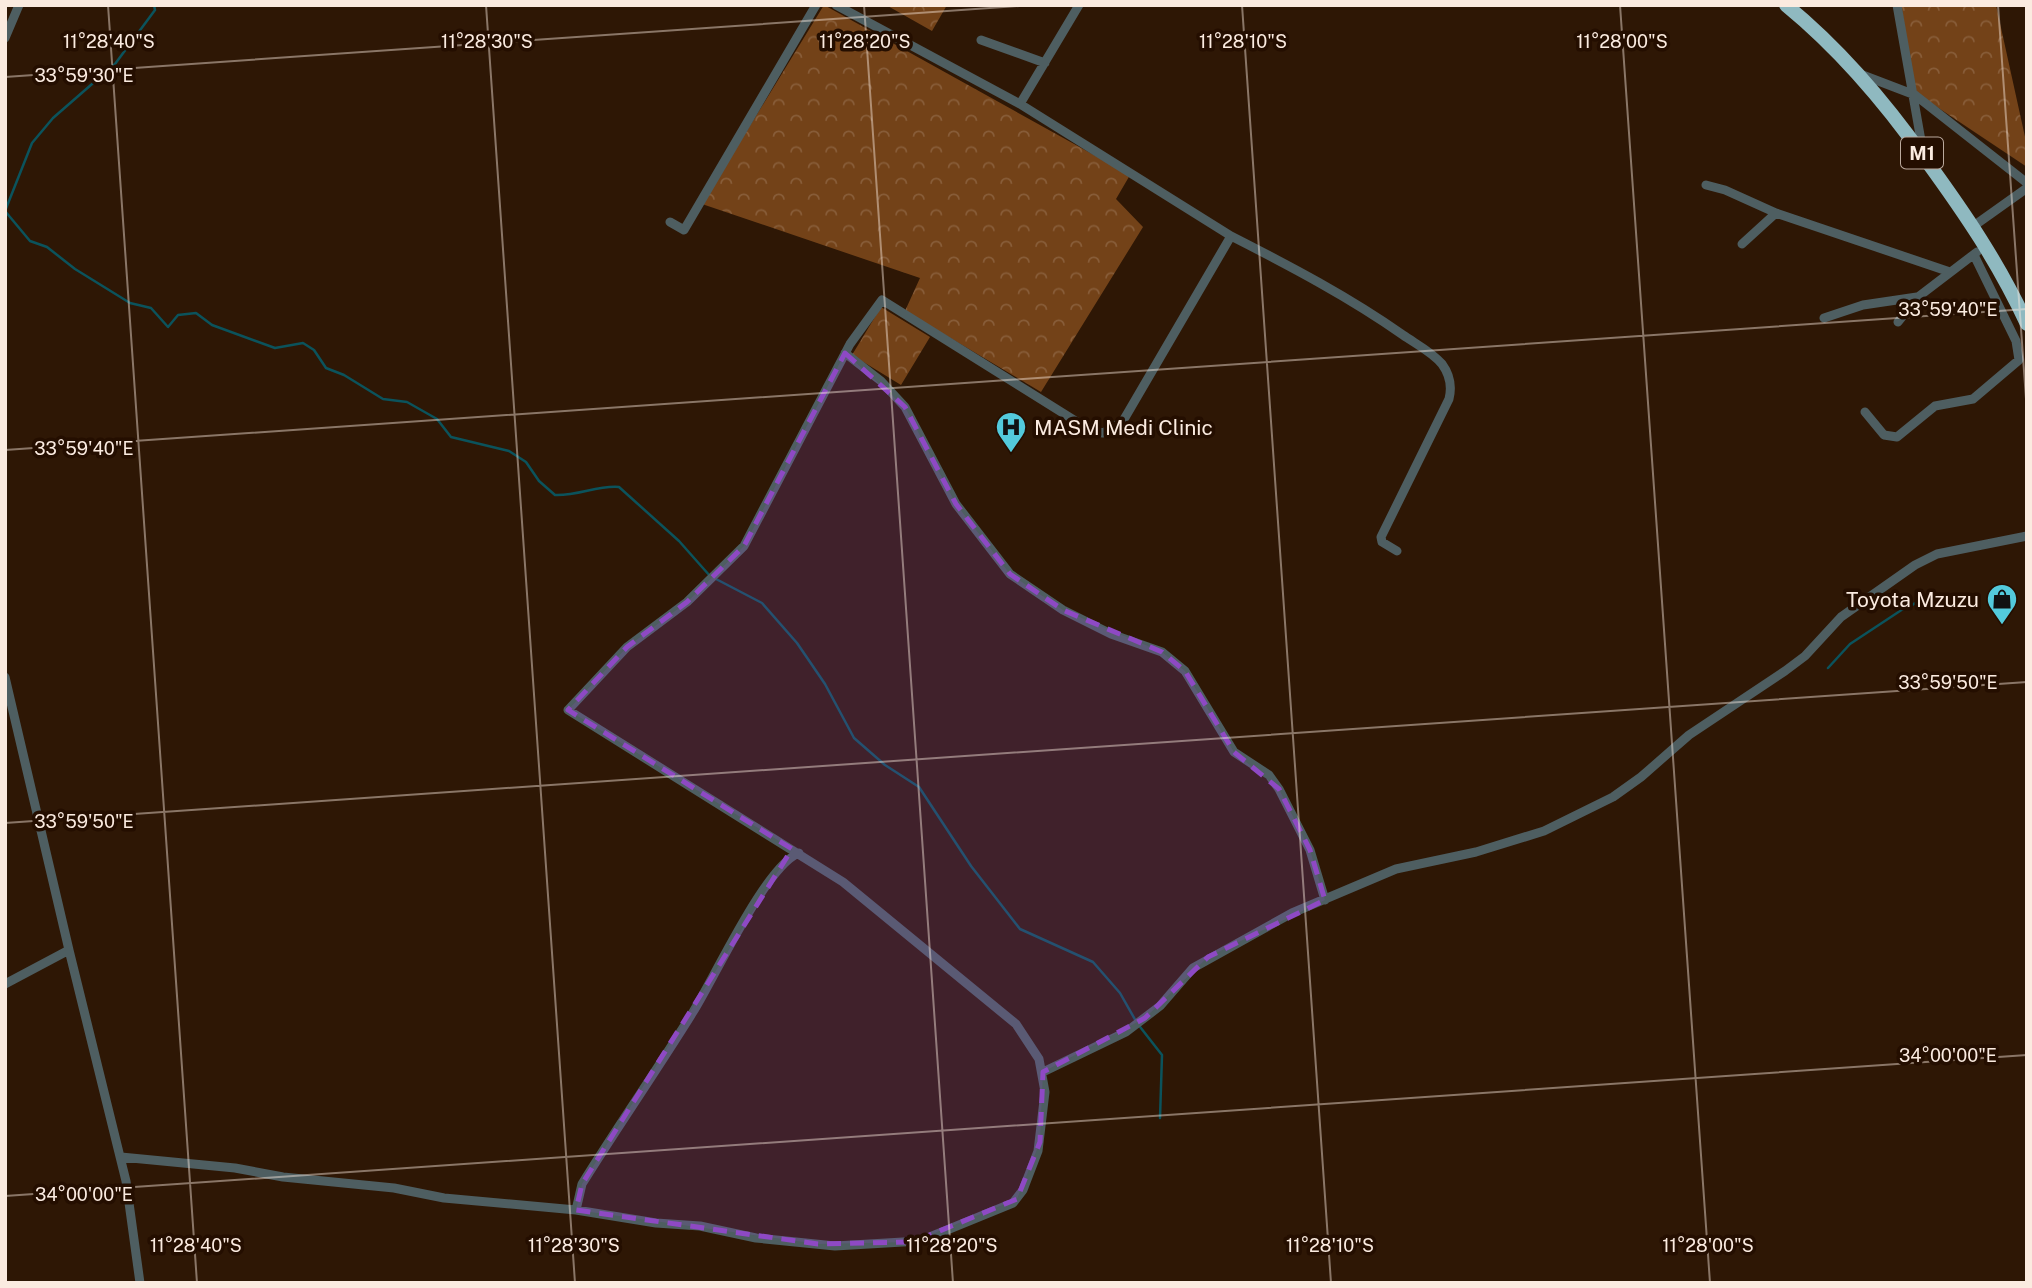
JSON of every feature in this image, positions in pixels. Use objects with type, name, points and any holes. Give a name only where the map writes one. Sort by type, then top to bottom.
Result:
[{"type":"highway","name":"M1","points":[[1786,5],[1860,74],[1892,110],[1987,244],[2027,324]]},
{"type":"street","points":[[5,38],[19,5]]},
{"type":"street","points":[[670,222],[684,230],[816,5]]},
{"type":"street","points":[[836,5],[1020,104],[1231,236],[1308,275],[1378,317],[1436,358],[1447,371],[1451,387],[1449,400],[1381,536],[1382,542],[1397,551]]},
{"type":"street","points":[[1020,104],[1079,5]]},
{"type":"street","points":[[1897,5],[1924,157]]},
{"type":"street","points":[[981,40],[1045,62]]},
{"type":"street","points":[[1860,74],[1913,94],[2027,183]]},
{"type":"street","points":[[1706,186],[1725,190],[1776,213],[1950,272]]},
{"type":"street","points":[[1975,225],[2027,188]]},
{"type":"street","points":[[1742,244],[1776,213]]},
{"type":"street","points":[[121,1157],[394,1188],[444,1198],[576,1210],[656,1223],[700,1226],[756,1238],[828,1245],[928,1239],[1008,1207],[1017,1199],[1032,1168],[1045,1112],[1043,1072],[1033,1047],[1016,1024],[872,903],[799,853],[568,710],[627,647],[687,601],[744,546],[845,353],[882,300],[1094,432],[1107,432],[1123,421],[1231,236]]},
{"type":"street","points":[[1898,322],[1918,297],[1987,244]]},
{"type":"street","points":[[1866,412],[1884,435],[1897,437],[1936,406],[1973,399],[2014,367],[2019,360],[2016,341],[1974,255]]},
{"type":"street","points":[[1824,318],[1863,305],[1918,297]]},
{"type":"street","points":[[845,353],[881,381],[905,407],[956,504],[1010,574],[1063,610],[1111,634],[1162,652],[1185,671],[1234,752],[1264,771],[1279,789],[1310,850],[1325,900]]},
{"type":"street","points":[[1043,1072],[1090,1052],[1136,1025],[1160,1006],[1193,968],[1208,957],[1292,913],[1396,869],[1476,852],[1544,831],[1574,818],[1622,791],[1689,735],[1785,671],[1805,656],[1841,617],[1915,565],[1947,552],[2027,536]]},
{"type":"street","points":[[5,677],[121,1157],[140,1283]]},
{"type":"street","points":[[576,1210],[582,1184],[693,1012],[740,929],[783,863],[799,853]]},
{"type":"street","points":[[6,981],[69,950]]},
{"type":"highlighted area","points":[[845,353],[905,407],[956,504],[1010,574],[1063,610],[1162,652],[1185,671],[1234,752],[1279,789],[1310,850],[1325,900],[1208,957],[1145,1018],[1043,1072],[1040,1142],[1017,1199],[913,1242],[818,1244],[576,1210],[582,1184],[792,849],[568,710],[627,647],[687,602],[744,546]]},
{"type":"green space","points":[[824,5],[1130,175],[1116,199],[1143,227],[1041,392],[905,311],[920,278],[702,204]]},
{"type":"green space","points":[[886,5],[947,5],[932,31]]},
{"type":"green space","points":[[1901,5],[1996,5],[2027,146],[2027,167],[1916,93]]},
{"type":"green space","points":[[881,307],[930,337],[901,385],[852,355]]},
{"type":"waterway","points":[[154,5],[155,10],[115,64],[53,118],[32,143],[5,211],[30,241],[47,247],[75,269],[130,303],[151,308],[168,327],[178,315],[196,313],[212,325],[275,348],[303,343],[314,350],[326,368],[344,375],[383,399],[407,402],[437,419],[451,437],[509,451],[526,462],[539,481],[555,495],[619,487],[679,541],[710,576]]},
{"type":"waterway","points":[[716,579],[762,603],[797,643],[825,684],[854,738],[885,765],[919,787],[971,866],[1020,929],[1093,962],[1120,993],[1137,1023],[1162,1055],[1160,1118]]},
{"type":"waterway","points":[[1828,668],[1850,644],[1903,609],[1931,596]]},
{"type":"place","name":"MASM Medi Clinic","points":[[1011,454]]},
{"type":"place","name":"Toyota Mzuzu","points":[[2002,626]]}]
